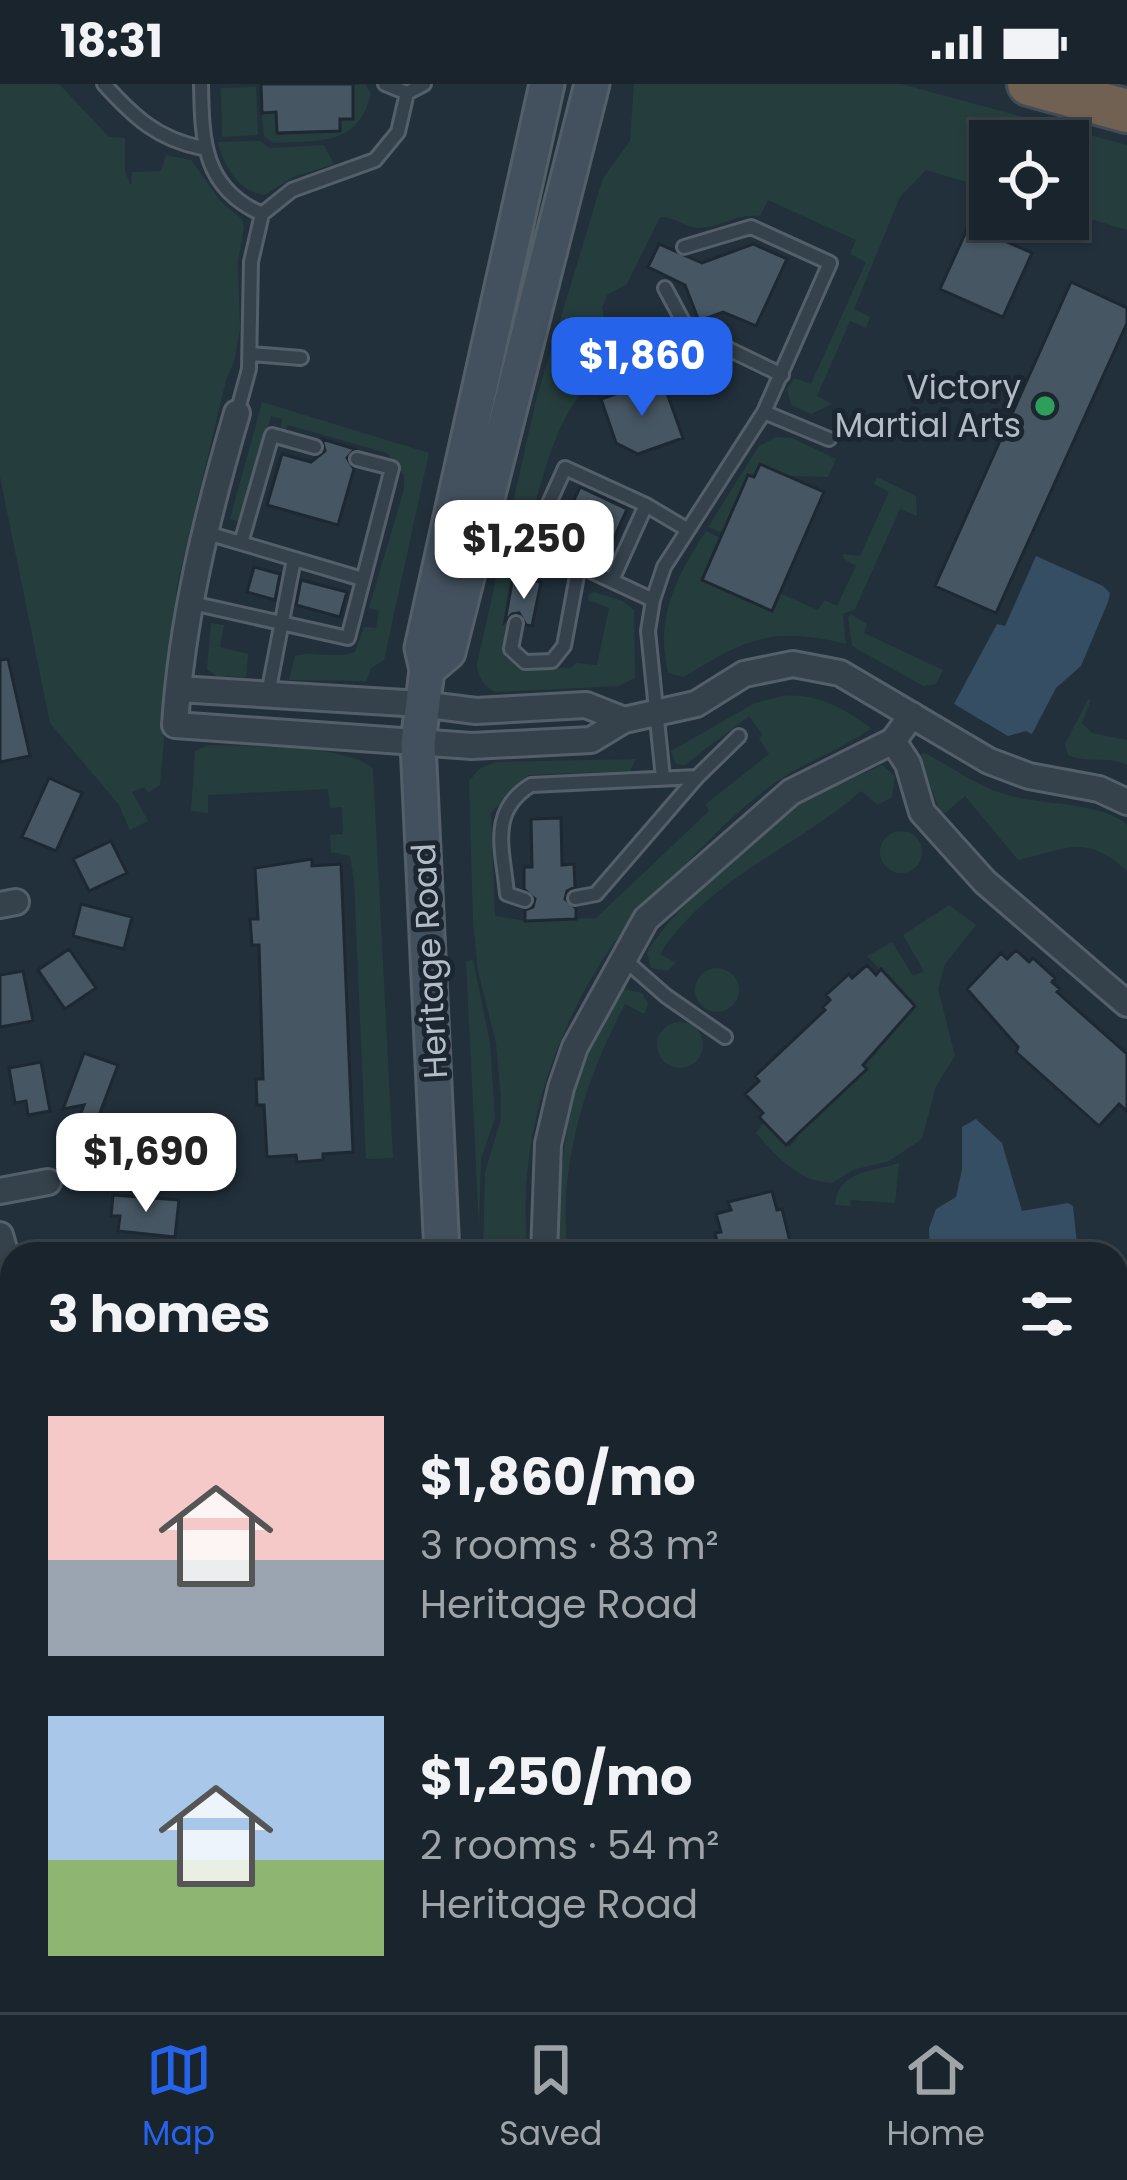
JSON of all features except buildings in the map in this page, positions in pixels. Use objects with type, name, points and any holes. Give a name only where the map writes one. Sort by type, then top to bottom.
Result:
[{"type":"highway","points":[[1029,84],[1127,111]]},
{"type":"main road","name":"Heritage Road","points":[[441,1242],[418,743],[427,670],[422,648],[547,84]]},
{"type":"main road","name":"Heritage Road","points":[[427,670],[448,652],[592,84]]},
{"type":"street","points":[[237,413],[203,532],[176,725],[472,746],[590,740],[624,720],[696,704],[744,674],[793,664],[840,673],[988,761],[1029,776],[1099,789],[1127,802]]},
{"type":"street","points":[[178,688],[476,711],[586,705],[624,720]]},
{"type":"street","points":[[544,1242],[548,1144],[561,1088],[575,1047],[646,919],[790,792],[892,741],[912,715]]},
{"type":"street","points":[[892,741],[908,764],[922,812],[986,882],[1127,1004]]},
{"type":"street","points":[[0,1191],[48,1183]]},
{"type":"lane","points":[[104,84],[147,128],[174,142],[202,148]]},
{"type":"lane","points":[[201,84],[202,148],[234,198],[262,214]]},
{"type":"lane","points":[[385,84],[407,93]]},
{"type":"lane","points":[[237,413],[250,354],[251,262],[262,214],[292,190],[375,160],[398,132],[407,93],[424,84]]},
{"type":"lane","points":[[664,778],[654,716],[649,631],[653,600],[664,567],[764,412],[830,263],[752,227],[684,247]]},
{"type":"lane","points":[[665,288],[686,329],[782,375]]},
{"type":"lane","points":[[250,354],[302,358]]},
{"type":"lane","points":[[764,412],[829,439]]},
{"type":"lane","points":[[241,543],[272,435],[315,447]]},
{"type":"lane","points":[[190,602],[347,638],[392,468],[357,459]]},
{"type":"lane","points":[[524,579],[531,543],[565,468],[688,530]]},
{"type":"lane","points":[[612,580],[646,505]]},
{"type":"lane","points":[[203,532],[362,579]]},
{"type":"lane","points":[[531,543],[653,600]]},
{"type":"lane","points":[[268,694],[294,559]]},
{"type":"lane","points":[[516,623],[511,649],[525,662],[553,661],[564,646],[579,566]]},
{"type":"lane","points":[[575,898],[596,894],[697,777],[739,736]]},
{"type":"lane","points":[[525,900],[507,893],[500,821],[513,796],[531,785],[697,777]]},
{"type":"lane","points":[[624,959],[666,996],[725,1037]]},
{"type":"green space","points":[[0,84],[59,84],[109,137],[125,138],[125,171],[131,186],[132,172],[161,171],[166,155],[191,160],[244,227],[234,362],[177,585],[160,785],[148,793],[144,787],[132,792],[148,821],[130,830],[119,805],[50,723],[0,477]]},
{"type":"green space","points":[[365,84],[371,94],[365,111],[346,132],[306,142],[273,143],[264,136],[262,113],[276,112],[278,135],[340,131],[340,119],[353,118],[353,85]]},
{"type":"green space","points":[[634,84],[901,84],[1034,120],[969,120],[969,183],[926,170],[900,197],[854,309],[870,317],[866,328],[850,321],[817,396],[832,404],[811,414],[791,405],[787,390],[794,378],[811,384],[866,262],[850,254],[856,240],[768,200],[760,216],[707,227],[660,217],[627,284],[607,295],[602,308],[608,338],[583,376],[585,391],[572,406],[551,452],[505,620],[510,622],[505,656],[518,669],[597,665],[609,608],[589,600],[588,595],[594,592],[623,601],[634,610],[635,678],[618,686],[497,692],[482,681],[477,664],[536,400],[603,178],[630,141]]},
{"type":"green space","points":[[256,87],[258,135],[222,137],[221,88]]},
{"type":"green space","points":[[1089,135],[1127,145],[1127,230],[1089,218]]},
{"type":"green space","points":[[260,141],[270,148],[324,145],[334,164],[293,177],[265,195],[256,193],[234,177],[218,142]]},
{"type":"green space","points":[[262,402],[429,453],[384,660],[371,668],[366,681],[289,680],[295,656],[355,652],[364,627],[376,628],[379,611],[369,608],[404,475],[387,453],[288,425],[281,428],[282,419],[271,416],[240,522],[230,519]]},
{"type":"green space","points":[[776,437],[792,438],[836,459],[828,477],[749,475],[723,533],[708,527],[759,446]]},
{"type":"green space","points":[[877,477],[916,496],[917,516],[900,509],[855,609],[843,614],[846,644],[779,636],[743,645],[684,677],[668,673],[666,616],[686,565],[706,531],[721,538],[703,581],[771,611],[779,593],[818,610],[825,600],[837,606],[856,566],[843,554],[860,556],[889,492],[874,484]]},
{"type":"green space","points":[[851,614],[867,624],[864,633],[943,670],[936,684],[923,686],[852,646]]},
{"type":"green space","points":[[211,623],[224,625],[220,647],[248,654],[246,677],[217,676],[207,669]]},
{"type":"green space","points":[[782,696],[807,697],[829,703],[871,728],[788,774],[748,804],[694,855],[609,950],[570,1020],[542,1095],[527,1174],[527,1242],[483,1242],[485,1172],[501,1119],[501,1099],[496,1043],[478,971],[473,922],[469,781],[479,769],[496,762],[636,759],[630,771],[528,775],[491,813],[495,916],[526,921],[596,918],[709,811],[706,804],[769,754],[749,716],[685,765],[676,764],[671,751],[755,703]]},
{"type":"green space","points":[[1088,699],[1082,723],[1092,733],[1127,740],[1127,765],[1068,755],[1065,744]]},
{"type":"green space","points":[[209,745],[320,751],[361,761],[373,769],[393,1158],[366,1159],[354,880],[350,856],[331,852],[330,835],[343,834],[342,807],[330,808],[328,789],[208,795],[208,813],[191,811],[195,751]]},
{"type":"green space","points":[[923,752],[1001,793],[1093,809],[1123,821],[1127,825],[1127,871],[1087,848],[1018,860],[965,796],[945,813],[939,810],[920,756]]},
{"type":"green space","points":[[882,765],[895,776],[892,797],[878,805],[861,791],[728,884],[680,927],[660,954],[676,963],[667,971],[651,968],[647,953],[657,938],[743,849],[804,802]]},
{"type":"green space","points":[[901,831],[916,837],[922,852],[916,867],[901,873],[886,867],[880,852],[886,837]]},
{"type":"green space","points":[[949,905],[976,925],[945,964],[938,989],[955,1056],[936,1086],[922,1139],[889,1161],[853,1170],[832,1183],[799,1173],[756,1133],[764,1122],[789,1147],[797,1139],[793,1134],[831,1103],[842,1085],[847,1089],[867,1070],[863,1065],[877,1052],[872,1046],[880,1039],[885,1042],[915,1006],[867,956],[892,942],[913,976],[924,971],[903,935]]},
{"type":"green space","points":[[473,960],[490,1043],[495,1118],[481,1159],[479,1227],[466,961]]},
{"type":"green space","points":[[717,968],[732,975],[739,990],[732,1005],[717,1012],[702,1005],[695,990],[702,975]]},
{"type":"green space","points":[[624,989],[642,993],[648,1004],[644,1014],[625,1004],[586,1094],[571,1157],[567,1242],[559,1242],[570,1114],[591,1041]]},
{"type":"green space","points":[[680,1022],[697,1028],[703,1045],[697,1062],[680,1068],[663,1062],[657,1045],[663,1028]]},
{"type":"green space","points":[[899,1163],[895,1203],[851,1200],[850,1206],[835,1205],[850,1179]]},
{"type":"water","points":[[1036,556],[1110,593],[1081,666],[1056,688],[1032,734],[1008,736],[954,704],[997,624],[1005,626]]},
{"type":"water","points":[[976,1119],[1002,1143],[1022,1211],[1073,1206],[1077,1242],[930,1242],[936,1209],[956,1197],[962,1127]]},
{"type":"place","name":"Victory Martial Arts","points":[[1045,406]]}]
